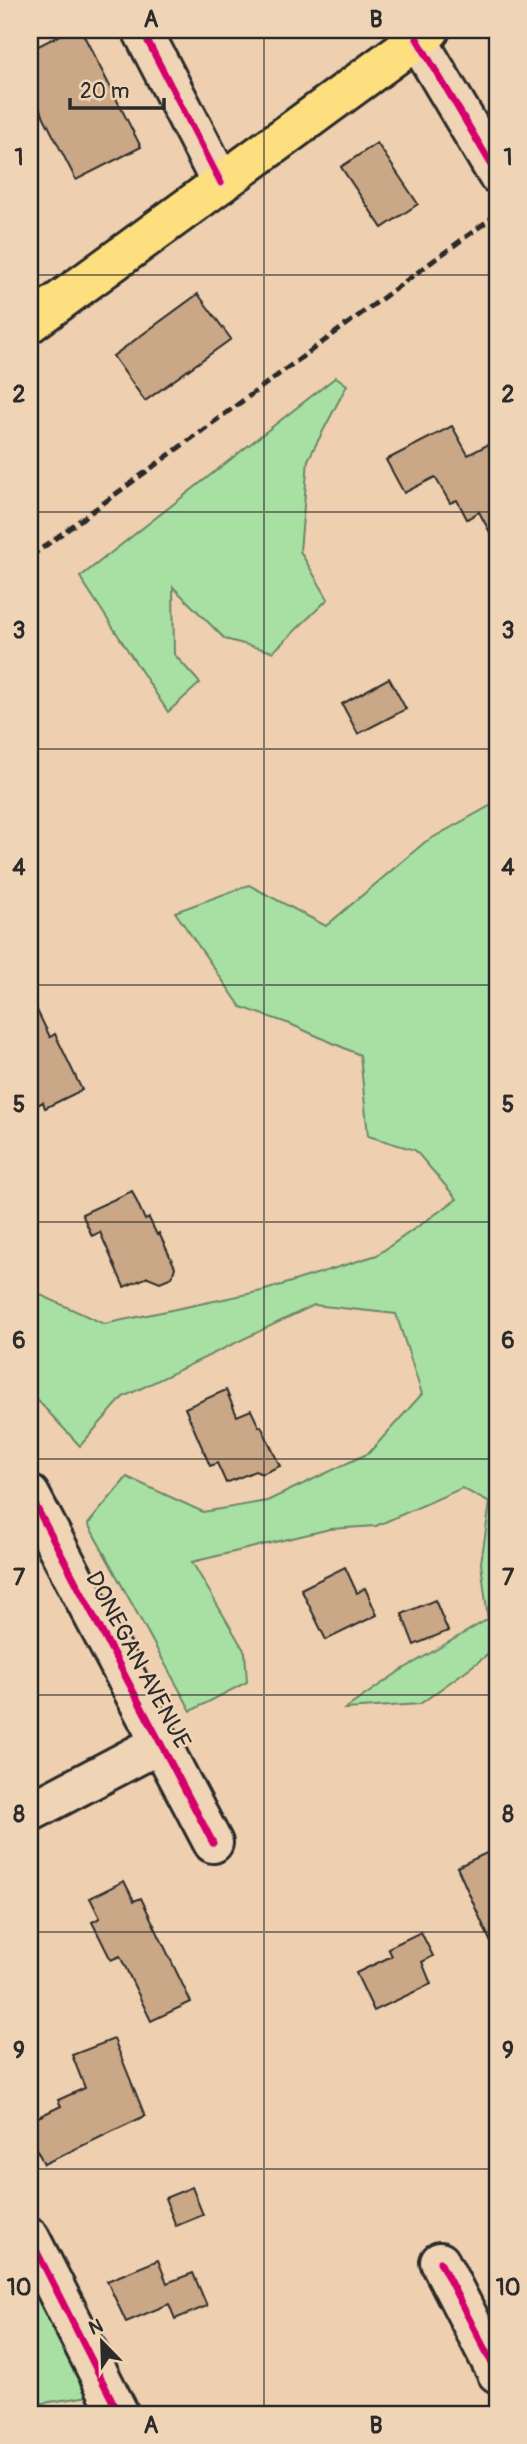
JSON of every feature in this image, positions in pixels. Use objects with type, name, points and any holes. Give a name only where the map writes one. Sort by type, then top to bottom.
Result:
[{"type":"main road","points":[[30,323],[423,34]]},
{"type":"street","points":[[142,30],[221,183]]},
{"type":"street","points":[[423,34],[497,174]]},
{"type":"street","name":"DONEGAN AVENUE","points":[[30,1495],[213,1843]]},
{"type":"street","points":[[30,1812],[159,1744]]},
{"type":"street","points":[[30,2238],[119,2414]]},
{"type":"street","points":[[440,2262],[497,2373]]},
{"type":"green space","points":[[336,377],[347,385],[308,460],[300,551],[328,599],[273,652],[225,639],[173,587],[174,654],[200,683],[168,712],[80,577]]},
{"type":"green space","points":[[497,802],[497,1648],[420,1704],[345,1709],[400,1671],[488,1619],[481,1563],[490,1503],[462,1488],[376,1526],[330,1529],[192,1562],[245,1652],[247,1682],[191,1711],[88,1524],[127,1477],[203,1512],[267,1501],[369,1453],[422,1394],[396,1314],[314,1305],[123,1397],[80,1446],[30,1392],[30,1290],[104,1324],[262,1291],[377,1255],[457,1199],[415,1150],[368,1136],[360,1055],[290,1024],[241,1007],[175,912],[249,885],[326,926],[425,842]]},
{"type":"green space","points":[[30,2277],[96,2395],[30,2405]]},
{"type":"building","points":[[70,30],[81,30],[141,147],[76,180],[30,90],[30,50]]},
{"type":"building","points":[[377,143],[418,204],[382,228],[341,167]]},
{"type":"building","points":[[198,294],[231,339],[145,401],[113,356]]},
{"type":"building","points":[[452,426],[468,455],[497,440],[497,545],[479,512],[467,519],[457,500],[450,503],[435,477],[404,493],[386,460]]},
{"type":"building","points":[[389,678],[406,709],[358,734],[342,704]]},
{"type":"building","points":[[30,996],[50,1037],[55,1034],[82,1090],[45,1108],[43,1102],[30,1109]]},
{"type":"building","points":[[132,1191],[145,1220],[149,1218],[157,1235],[159,1233],[175,1267],[172,1277],[160,1282],[148,1277],[124,1287],[100,1232],[92,1236],[82,1214]]},
{"type":"building","points":[[226,1390],[237,1416],[251,1410],[280,1466],[262,1474],[255,1471],[226,1483],[217,1463],[210,1466],[185,1408]]},
{"type":"building","points":[[345,1567],[357,1593],[365,1588],[377,1615],[326,1640],[301,1589]]},
{"type":"building","points":[[435,1600],[448,1631],[414,1645],[402,1614]]},
{"type":"building","points":[[497,1848],[497,1956],[457,1867]]},
{"type":"building","points":[[124,1881],[134,1901],[141,1898],[191,2002],[151,2021],[120,1956],[111,1960],[92,1922],[100,1918],[90,1898]]},
{"type":"building","points":[[421,1932],[433,1956],[422,1962],[431,1984],[374,2011],[356,1973],[392,1956],[388,1948]]},
{"type":"building","points":[[114,2039],[145,2116],[44,2164],[37,2150],[30,2154],[30,2121],[61,2106],[58,2100],[85,2088],[72,2055]]},
{"type":"building","points":[[192,2187],[203,2215],[176,2226],[165,2198]]},
{"type":"building","points":[[158,2260],[167,2283],[193,2273],[207,2306],[175,2319],[169,2304],[126,2322],[107,2281]]},
{"type":"railway","points":[[30,557],[497,214]]},
{"type":"cycle path","points":[[142,30],[221,183]]},
{"type":"cycle path","points":[[417,39],[497,174]]},
{"type":"cycle path","points":[[30,1495],[213,1843]]},
{"type":"cycle path","points":[[30,2238],[119,2414]]},
{"type":"cycle path","points":[[440,2262],[497,2373]]}]
